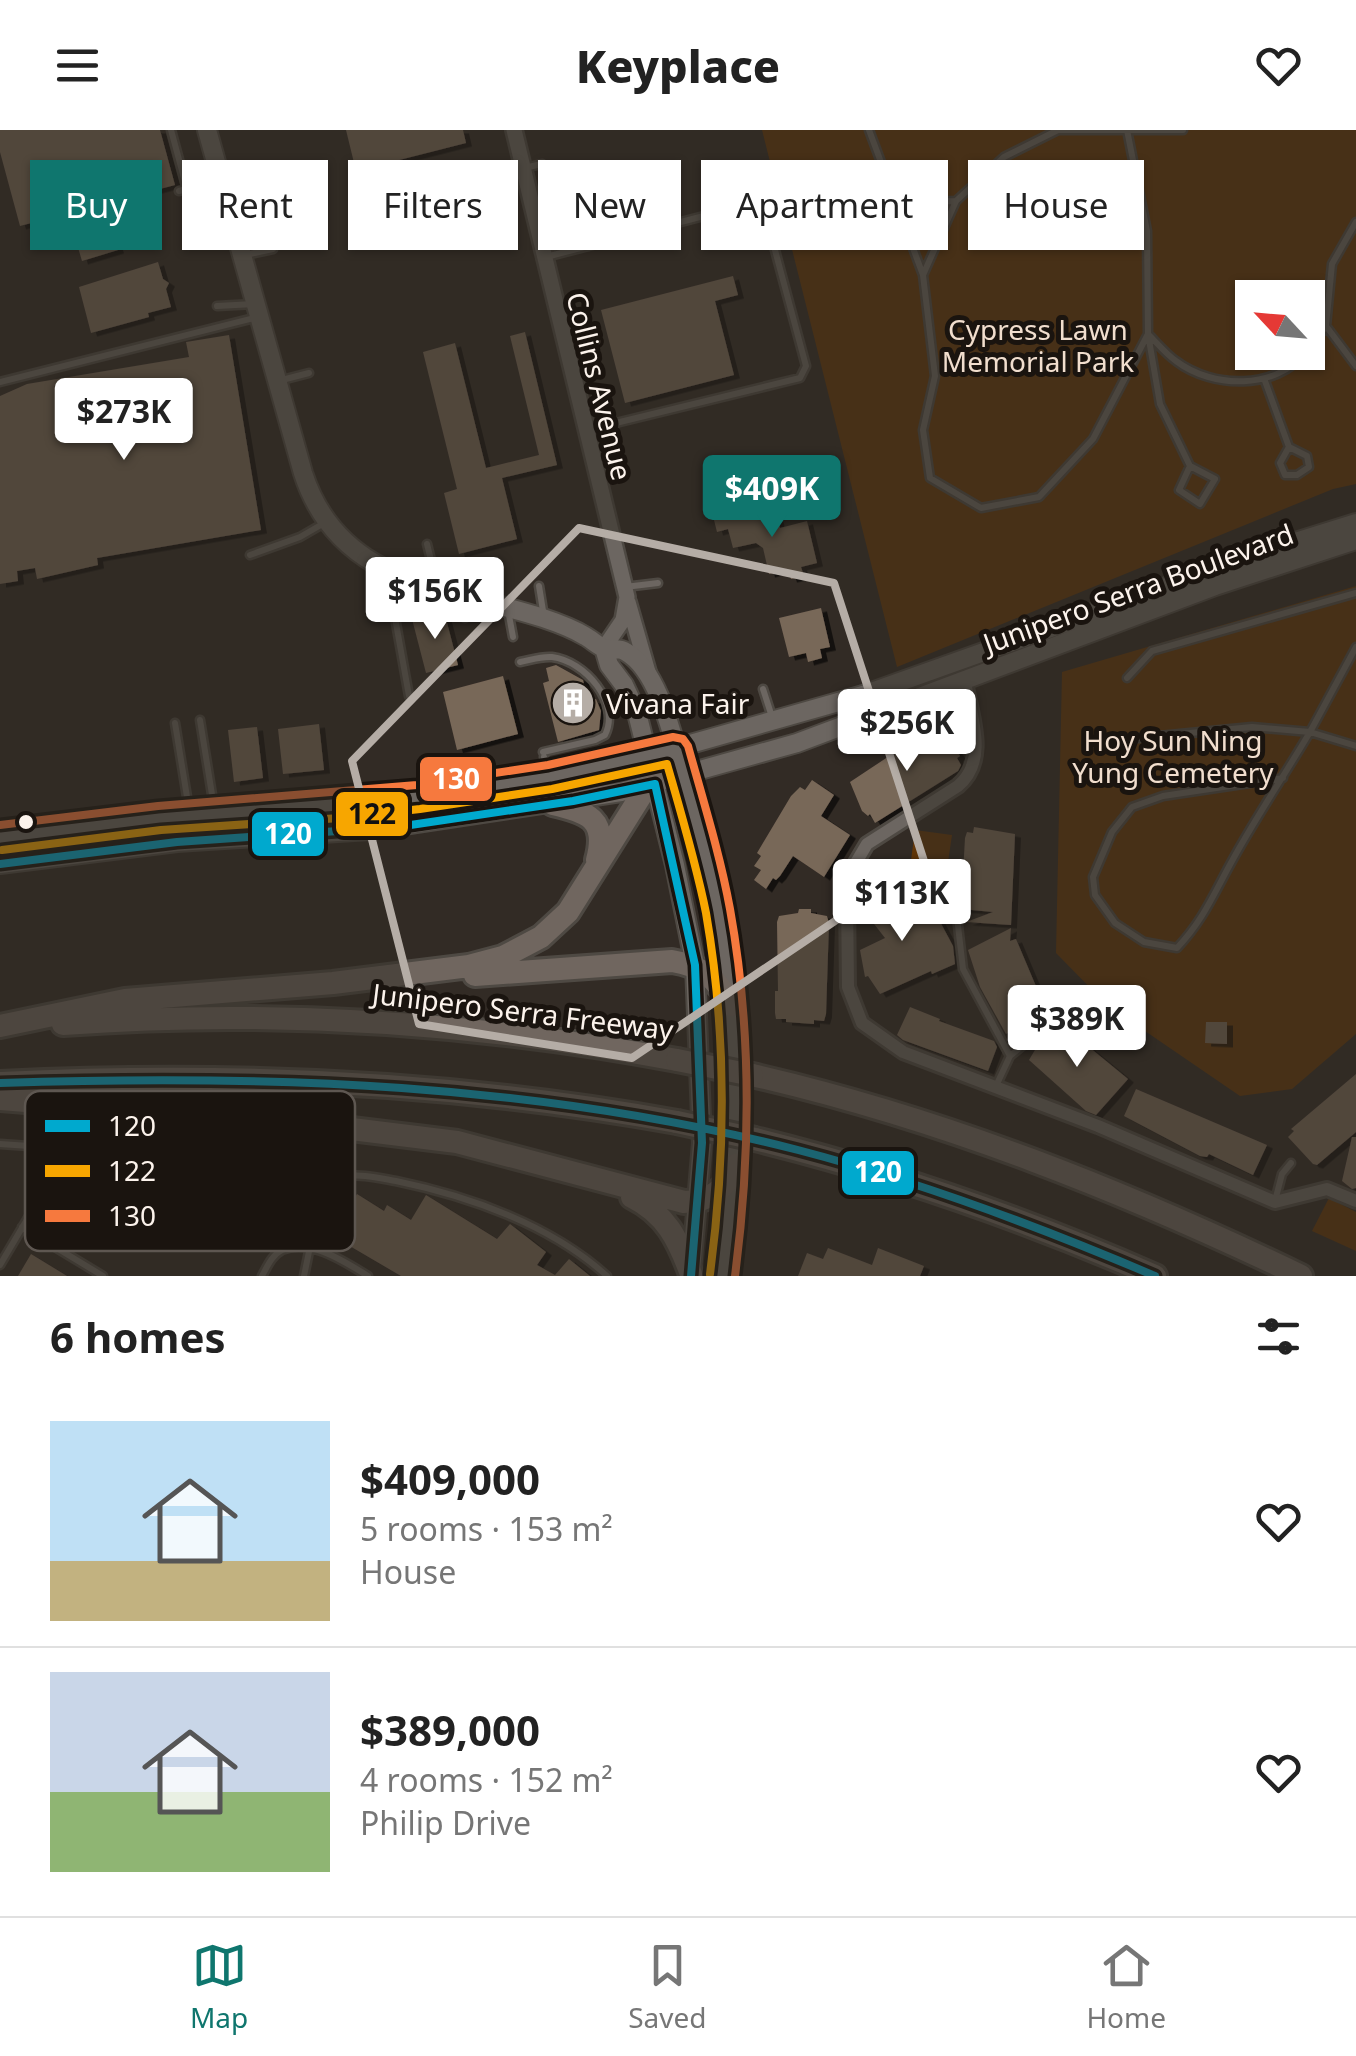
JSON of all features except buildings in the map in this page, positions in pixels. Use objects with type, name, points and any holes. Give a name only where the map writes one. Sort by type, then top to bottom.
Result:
[{"type":"highway","points":[[0,1028],[125,1000],[333,982],[470,966],[503,957],[550,930],[582,893],[642,794],[655,784]]},
{"type":"highway","points":[[553,804],[586,814],[600,830],[599,855],[582,893]]},
{"type":"highway","points":[[333,982],[370,983],[657,960],[695,965],[717,982],[730,1005]]},
{"type":"highway","name":"Junipero Serra Freeway","points":[[0,1028],[163,1019],[347,1020],[515,1034],[676,1060],[752,1075],[885,1110],[1041,1162],[1142,1202],[1301,1276]]},
{"type":"highway","points":[[0,1083],[163,1078],[364,1082],[509,1095],[677,1122],[856,1166],[961,1198],[1156,1276]]},
{"type":"highway","points":[[0,1099],[25,1101]]},
{"type":"highway","points":[[355,1130],[426,1138],[510,1154],[672,1200],[697,1202],[725,1186],[736,1165]]},
{"type":"highway","points":[[598,1180],[644,1203],[662,1217],[676,1234],[691,1275]]},
{"type":"main road","points":[[207,130],[215,160]]},
{"type":"main road","points":[[240,250],[307,486],[326,522],[361,556],[400,577],[544,618],[604,648],[628,653],[653,685],[676,749],[718,911],[730,1005],[736,1165],[722,1276]]},
{"type":"main road","name":"Junipero Serra Boulevard","points":[[0,835],[550,777],[648,756],[774,722],[919,676],[1356,523]]},
{"type":"main road","name":"Junipero Serra Boulevard","points":[[0,864],[194,841],[370,830],[553,804],[655,784],[798,743],[1215,586],[1356,540]]},
{"type":"main road","points":[[604,648],[609,665],[634,703],[695,965],[702,1119],[691,1275]]},
{"type":"street","name":"Collins Avenue","points":[[514,130],[542,258],[653,685]]},
{"type":"street","points":[[604,648],[623,620],[626,592]]},
{"type":"street","points":[[964,682],[976,751],[968,776],[867,844],[851,871],[847,894],[848,988],[862,1023],[904,1052],[1098,1126],[1275,1202],[1327,1189],[1356,1201]]},
{"type":"lane","points":[[171,130],[182,185]]},
{"type":"lane","points":[[869,130],[879,160]]},
{"type":"lane","points":[[923,275],[956,201],[1004,157],[1058,130],[1183,130]]},
{"type":"lane","points":[[1127,130],[1147,231],[1148,334],[1160,404],[1190,466],[1215,479],[1200,504],[1179,490],[1190,466]]},
{"type":"lane","points":[[523,168],[538,165]]},
{"type":"lane","points":[[948,201],[956,201]]},
{"type":"lane","points":[[542,258],[754,203],[764,209],[806,366],[800,378],[586,430]]},
{"type":"lane","points":[[1356,222],[1332,264],[1326,326],[1356,366]]},
{"type":"lane","points":[[242,256],[269,250]]},
{"type":"lane","points":[[913,250],[923,275],[935,376],[923,430],[930,478],[981,508],[1039,497],[1094,439],[1148,334]]},
{"type":"lane","points":[[217,306],[257,310]]},
{"type":"lane","points":[[0,382],[257,310]]},
{"type":"lane","points":[[1148,334],[1178,364],[1225,382],[1265,380],[1283,370]]},
{"type":"lane","points":[[277,381],[309,373]]},
{"type":"lane","points":[[1265,380],[1289,447],[1307,456],[1309,467],[1297,475],[1284,475],[1280,463],[1289,447]]},
{"type":"lane","points":[[250,555],[300,537],[326,522]]},
{"type":"lane","points":[[427,544],[438,589]]},
{"type":"lane","points":[[400,577],[394,607],[408,696]]},
{"type":"lane","points":[[626,592],[658,583]]},
{"type":"lane","points":[[539,586],[544,618]]},
{"type":"lane","points":[[1126,678],[1152,651],[1356,593]]},
{"type":"lane","points":[[464,618],[468,598]]},
{"type":"lane","points":[[508,609],[514,637]]},
{"type":"lane","points":[[1283,778],[1163,796],[1132,806],[1112,832],[1093,877],[1095,896],[1114,923],[1144,942],[1176,948],[1200,922],[1310,732],[1356,646]]},
{"type":"lane","points":[[520,662],[542,657],[561,659],[588,677],[608,704],[610,716],[605,734],[544,754],[550,777]]},
{"type":"lane","points":[[764,689],[774,722]]},
{"type":"lane","points":[[200,720],[219,839]]},
{"type":"lane","points":[[175,723],[194,841]]},
{"type":"lane","points":[[1087,743],[1252,726],[1310,732],[1356,746]]},
{"type":"lane","points":[[957,917],[963,969],[1010,1056]]},
{"type":"lane","points":[[996,1087],[1010,1056],[1043,1029],[1052,1014]]},
{"type":"lane","points":[[0,1144],[25,1145]]},
{"type":"lane","points":[[1275,1202],[1282,1174],[1291,1163]]},
{"type":"lane","points":[[355,1176],[436,1190],[513,1217],[590,1261],[607,1276]]},
{"type":"lane","points":[[0,1266],[25,1222]]},
{"type":"lane","points":[[62,1251],[103,1276]]},
{"type":"lane","points":[[262,1276],[282,1251]]},
{"type":"lane","points":[[304,1276],[310,1251]]},
{"type":"lane","points":[[314,1251],[333,1256],[368,1276]]},
{"type":"highlighted area","points":[[579,528],[834,583],[924,861],[632,1058],[419,1024],[352,761]]},
{"type":"green space","name":"Cypress Lawn Memorial Park","points":[[762,130],[1356,130],[1356,484],[1333,489],[897,667],[792,250],[948,250],[948,160],[770,160]]},
{"type":"green space","name":"Hoy Sun Ning Yung Cemetery","points":[[1356,586],[1356,1034],[1292,1089],[1240,1096],[1107,1005],[1056,953],[1062,672]]},
{"type":"green space","points":[[915,830],[952,835],[942,903],[906,898]]},
{"type":"green space","points":[[1329,1198],[1356,1212],[1356,1251],[1312,1231]]},
{"type":"transit line","name":"130","points":[[0,825],[158,806],[417,785],[548,765],[673,737],[683,739],[721,868],[742,1001],[746,1138],[735,1276]]},
{"type":"transit line","name":"122","points":[[2,850],[161,830],[420,809],[552,789],[667,764],[706,913],[718,1004],[721,1139],[710,1274]]},
{"type":"transit line","name":"120","points":[[0,864],[177,842],[397,827],[573,801],[655,784],[695,965],[702,1143],[691,1276]]},
{"type":"transit line","name":"120","points":[[0,1083],[301,1083],[402,1088],[601,1110],[798,1150],[889,1176],[979,1206],[1155,1276]]},
{"type":"place","name":"Vivana Fair","points":[[573,703]]}]
